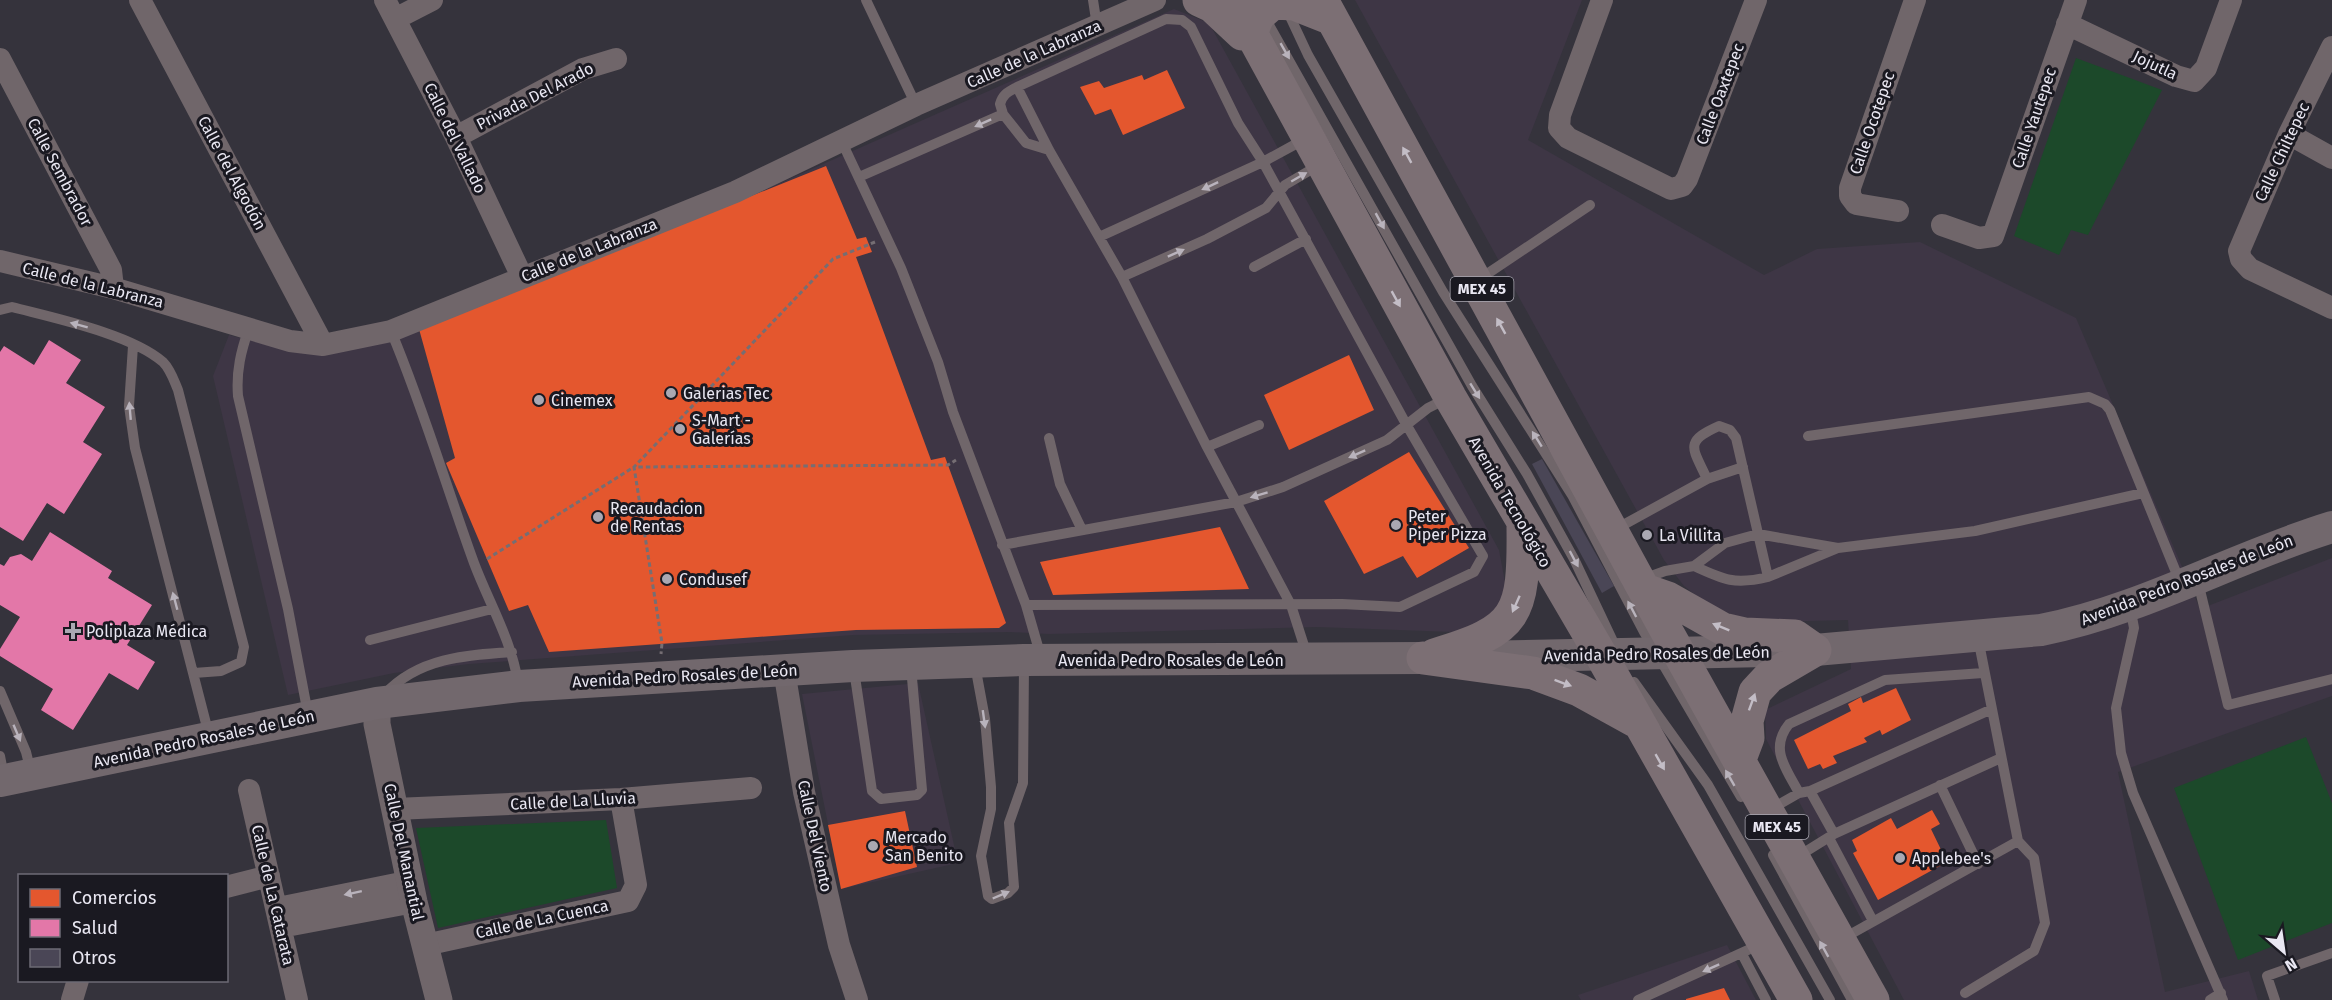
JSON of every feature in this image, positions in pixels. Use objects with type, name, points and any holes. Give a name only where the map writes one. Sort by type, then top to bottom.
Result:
[{"type":"main road","name":"Avenida Tecnológico","points":[[1199,0],[1228,18],[1261,15],[1315,151],[1523,526],[1618,662],[1637,722],[1740,899],[1753,948],[1796,1000]]},
{"type":"main road","points":[[1261,15],[1294,4],[1327,9]]},
{"type":"main road","name":"MEX 45","points":[[1327,9],[1643,585],[1669,653],[1740,759],[1756,807],[1781,851],[1840,940],[1873,1000]]},
{"type":"main road","points":[[1423,658],[1475,643],[1498,630],[1511,616],[1520,596],[1524,572],[1523,526]]},
{"type":"main road","name":"Avenida Pedro Rosales de León","points":[[9,773],[210,739],[377,703],[519,686],[853,666],[1033,660],[1423,658],[1618,662],[1669,653],[1815,650],[1978,636],[2070,624],[2130,605],[2332,527]]},
{"type":"main road","points":[[1643,585],[1723,629],[1744,634],[1795,636],[1815,650],[1769,678],[1755,692],[1749,708],[1748,738],[1740,759]]},
{"type":"main road","points":[[1423,658],[1533,673],[1566,684],[1637,722]]},
{"type":"main road","points":[[1740,899],[1783,944],[1814,1000]]},
{"type":"street","name":"Calle del Algodón","points":[[140,0],[323,345]]},
{"type":"street","points":[[390,10],[432,0]]},
{"type":"street","name":"Calle de la Labranza","points":[[0,261],[113,288],[290,341],[323,345],[391,331],[735,192],[916,105],[1155,0]]},
{"type":"street","name":"Calle Oaxtepec","points":[[1602,0],[1560,116],[1559,128],[1568,138],[1671,189],[1682,186],[1687,179],[1756,0]]},
{"type":"street","name":"Calle Ocotepec","points":[[1898,211],[1856,204],[1850,196],[1850,188],[1915,0]]},
{"type":"street","name":"Calle Yautepec","points":[[1942,225],[1979,238],[1993,236],[2076,0]]},
{"type":"street","name":"Jojutla","points":[[2067,24],[2176,76],[2194,81],[2206,68],[2231,0]]},
{"type":"street","name":"Calle del Vallado","points":[[390,10],[456,137],[522,277]]},
{"type":"street","name":"Calle Chiltepec","points":[[2332,47],[2289,134],[2240,246],[2241,259],[2250,269],[2332,308]]},
{"type":"street","name":"Calle Sembrador","points":[[0,58],[111,270],[113,288]]},
{"type":"street","name":"Privada Del Arado","points":[[456,137],[583,69],[616,59]]},
{"type":"street","points":[[2289,134],[2332,158]]},
{"type":"street","name":"Calle Del Viento","points":[[784,670],[807,803],[839,945],[857,1000]]},
{"type":"street","name":"Calle Del Manantial","points":[[377,703],[377,724],[412,892],[439,1000]]},
{"type":"street","name":"Calle de La Lluvia","points":[[395,809],[621,800],[751,788]]},
{"type":"street","name":"Calle de La Catarata","points":[[249,790],[280,917],[297,1000]]},
{"type":"street","name":"Calle de La Cuenca","points":[[425,945],[628,900],[636,885],[621,800]]},
{"type":"street","points":[[228,886],[269,876]]},
{"type":"street","points":[[280,917],[412,892]]},
{"type":"street","points":[[72,1000],[78,982]]},
{"type":"lane","points":[[866,0],[916,105]]},
{"type":"lane","points":[[1093,0],[1097,26]]},
{"type":"lane","points":[[1261,15],[1308,55],[1443,292],[1669,653],[1756,807],[1804,792],[1992,710]]},
{"type":"lane","points":[[1261,15],[1472,386],[1527,474],[1574,559],[1618,662],[1708,785],[1830,1000]]},
{"type":"lane","points":[[1026,605],[1407,606],[1474,572],[1483,556],[1407,424],[1263,162],[1238,123],[1191,27],[1177,19],[1166,19],[1017,87],[1002,98],[1000,104],[1003,114],[1026,143],[1049,150]]},
{"type":"lane","points":[[1017,87],[1049,150],[1122,277],[1207,447],[1291,605],[1308,659]]},
{"type":"lane","points":[[859,177],[1003,114]]},
{"type":"lane","points":[[841,140],[886,236],[938,362],[969,454],[1026,605],[1033,660],[1023,783],[1012,811],[1009,834],[1014,887],[1008,893],[990,899],[981,856],[991,809],[984,719],[974,662]]},
{"type":"lane","points":[[1099,237],[1263,162],[1315,151]]},
{"type":"lane","points":[[1122,277],[1207,239],[1266,208],[1315,151]]},
{"type":"lane","points":[[1477,280],[1590,205]]},
{"type":"lane","points":[[1254,267],[1306,239]]},
{"type":"lane","points":[[0,310],[12,307],[103,332],[163,363],[178,390],[244,646],[241,662],[236,666],[221,672],[194,673]]},
{"type":"lane","points":[[250,328],[239,356],[236,379],[238,396],[288,609],[309,717]]},
{"type":"lane","points":[[391,331],[430,428],[474,563],[512,652],[519,686]]},
{"type":"lane","points":[[133,346],[129,406],[135,448],[210,739]]},
{"type":"lane","points":[[1002,545],[1236,502],[1283,487],[1387,440],[1407,424],[1450,397]]},
{"type":"lane","points":[[1808,436],[2089,397],[2105,404],[2110,410],[2144,493],[2189,582],[2206,606],[2228,705],[2332,679]]},
{"type":"lane","points":[[1207,447],[1259,425]]},
{"type":"lane","points":[[1707,479],[1694,450],[1694,442],[1699,435],[1719,426],[1730,430],[1736,438],[1768,577]]},
{"type":"lane","points":[[1049,438],[1060,484],[1082,530]]},
{"type":"lane","points":[[1613,530],[1707,479],[1743,467]]},
{"type":"lane","points":[[1694,566],[1725,581],[1747,582],[1768,577],[1838,548],[1975,531],[2144,493]]},
{"type":"lane","points":[[1643,585],[1665,571],[1694,566],[1725,543],[1758,534],[1838,548]]},
{"type":"lane","points":[[2130,605],[2134,628],[2116,708],[2121,753],[2133,793],[2222,997],[2210,1000]]},
{"type":"lane","points":[[370,640],[492,609]]},
{"type":"lane","points":[[1965,993],[2034,951],[2045,923],[2034,858],[2018,841],[1983,673],[1978,636]]},
{"type":"lane","points":[[377,703],[404,677],[432,663],[466,655],[512,652]]},
{"type":"lane","points":[[853,666],[872,791],[881,799],[917,795],[923,786],[910,664]]},
{"type":"lane","points":[[1873,921],[1832,836],[1781,757],[1778,744],[1780,735],[1789,724],[1885,680],[1983,673]]},
{"type":"lane","points":[[0,691],[26,752],[9,773]]},
{"type":"lane","points":[[1852,1000],[1781,851],[1832,836],[2001,758]]},
{"type":"lane","points":[[1940,785],[1978,864]]},
{"type":"lane","points":[[991,809],[1012,811]]},
{"type":"lane","points":[[1840,940],[2018,841]]},
{"type":"lane","points":[[1638,1000],[1753,948],[1766,1000]]},
{"type":"lane","points":[[2275,1000],[2267,976],[2332,953]]},
{"type":"path","points":[[474,563],[487,559],[634,467],[833,259],[886,236]]},
{"type":"path","points":[[634,467],[948,465],[969,454]]},
{"type":"path","points":[[634,467],[662,643],[657,677]]},
{"type":"shaded area","points":[[1355,0],[1582,0],[1528,140],[1764,275],[1817,249],[1920,242],[2076,318],[2200,609],[2332,558],[2332,696],[2118,772],[2165,992],[2249,971],[2258,1000],[1904,1000],[1766,739],[1765,710],[1851,669],[1848,620],[1770,622],[1733,615],[1704,602],[1684,586],[1664,560]]},
{"type":"shaded area","points":[[1174,9],[1209,23],[1499,550],[1505,582],[1502,601],[1481,625],[1453,632],[1318,627],[1049,634],[1009,632],[853,635],[469,664],[394,673],[288,695],[213,376],[229,335],[279,348],[314,350],[760,192]]},
{"type":"shaded area","points":[[918,683],[958,863],[841,889],[802,694]]},
{"type":"shaded area","points":[[1727,945],[1756,1000],[1581,1000],[1578,995]]},
{"type":"green space","points":[[2076,58],[2162,90],[2088,235],[2071,230],[2059,255],[2014,236]]},
{"type":"green space","points":[[2306,737],[2332,803],[2332,923],[2238,960],[2174,788]]},
{"type":"green space","points":[[606,820],[617,888],[438,928],[416,828]]},
{"type":"building: Comercios","points":[[1167,70],[1185,108],[1123,135],[1111,109],[1095,115],[1080,87],[1099,81],[1104,88],[1142,75],[1144,80]]},
{"type":"building: Comercios","name":"Galerias Tec","points":[[826,166],[857,239],[866,237],[872,252],[856,257],[931,460],[945,457],[1006,623],[999,628],[856,630],[549,652],[528,605],[509,611],[446,463],[455,458],[419,329]]},
{"type":"building: Comercios","points":[[1349,355],[1374,410],[1289,450],[1264,395]]},
{"type":"building: Comercios","name":"Peter Piper Pizza","points":[[1409,452],[1469,548],[1417,578],[1403,556],[1364,574],[1324,501]]},
{"type":"building: Comercios","points":[[1220,527],[1249,589],[1053,595],[1040,562]]},
{"type":"building: Comercios","points":[[1896,688],[1911,720],[1882,735],[1880,730],[1864,738],[1867,742],[1833,756],[1837,763],[1823,769],[1820,764],[1808,769],[1794,740],[1851,711],[1848,704],[1861,697],[1863,703]]},
{"type":"building: Comercios","name":"Applebee's","points":[[1932,810],[1940,824],[1931,829],[1947,862],[1878,900],[1853,853],[1857,851],[1852,840],[1891,818],[1897,829]]},
{"type":"building: Comercios","name":"Mercado San Benito","points":[[905,811],[917,867],[841,889],[828,825]]},
{"type":"building: Comercios","points":[[1724,988],[1730,1000],[1686,1000],[1686,999]]},
{"type":"building: Salud","points":[[49,340],[81,360],[66,383],[105,407],[83,442],[102,454],[64,514],[47,503],[23,541],[0,527],[0,352],[4,346],[34,365]]},
{"type":"building: Salud","name":"Poliplaza Médica","points":[[50,532],[112,571],[108,578],[152,605],[127,645],[155,662],[138,690],[109,673],[73,730],[41,710],[53,689],[0,656],[0,649],[20,617],[0,605],[0,564],[4,566],[10,557],[21,554],[32,561]]},
{"type":"building: Otros","points":[[1542,459],[1614,586],[1602,593],[1532,464]]},
{"type":"place","name":"Galerias Tec","points":[[671,393]]},
{"type":"place","name":"Cinemex","points":[[539,400]]},
{"type":"place","name":"S-Mart - Galerías","points":[[680,429]]},
{"type":"place","name":"Recaudacion de Rentas","points":[[598,517]]},
{"type":"place","name":"Peter Piper Pizza","points":[[1396,525]]},
{"type":"place","name":"La Villita","points":[[1647,535]]},
{"type":"place","name":"Condusef","points":[[667,579]]},
{"type":"place","name":"Poliplaza Médica","points":[[73,631]]},
{"type":"place","name":"Mercado San Benito","points":[[873,846]]},
{"type":"place","name":"Applebee's","points":[[1900,858]]}]
